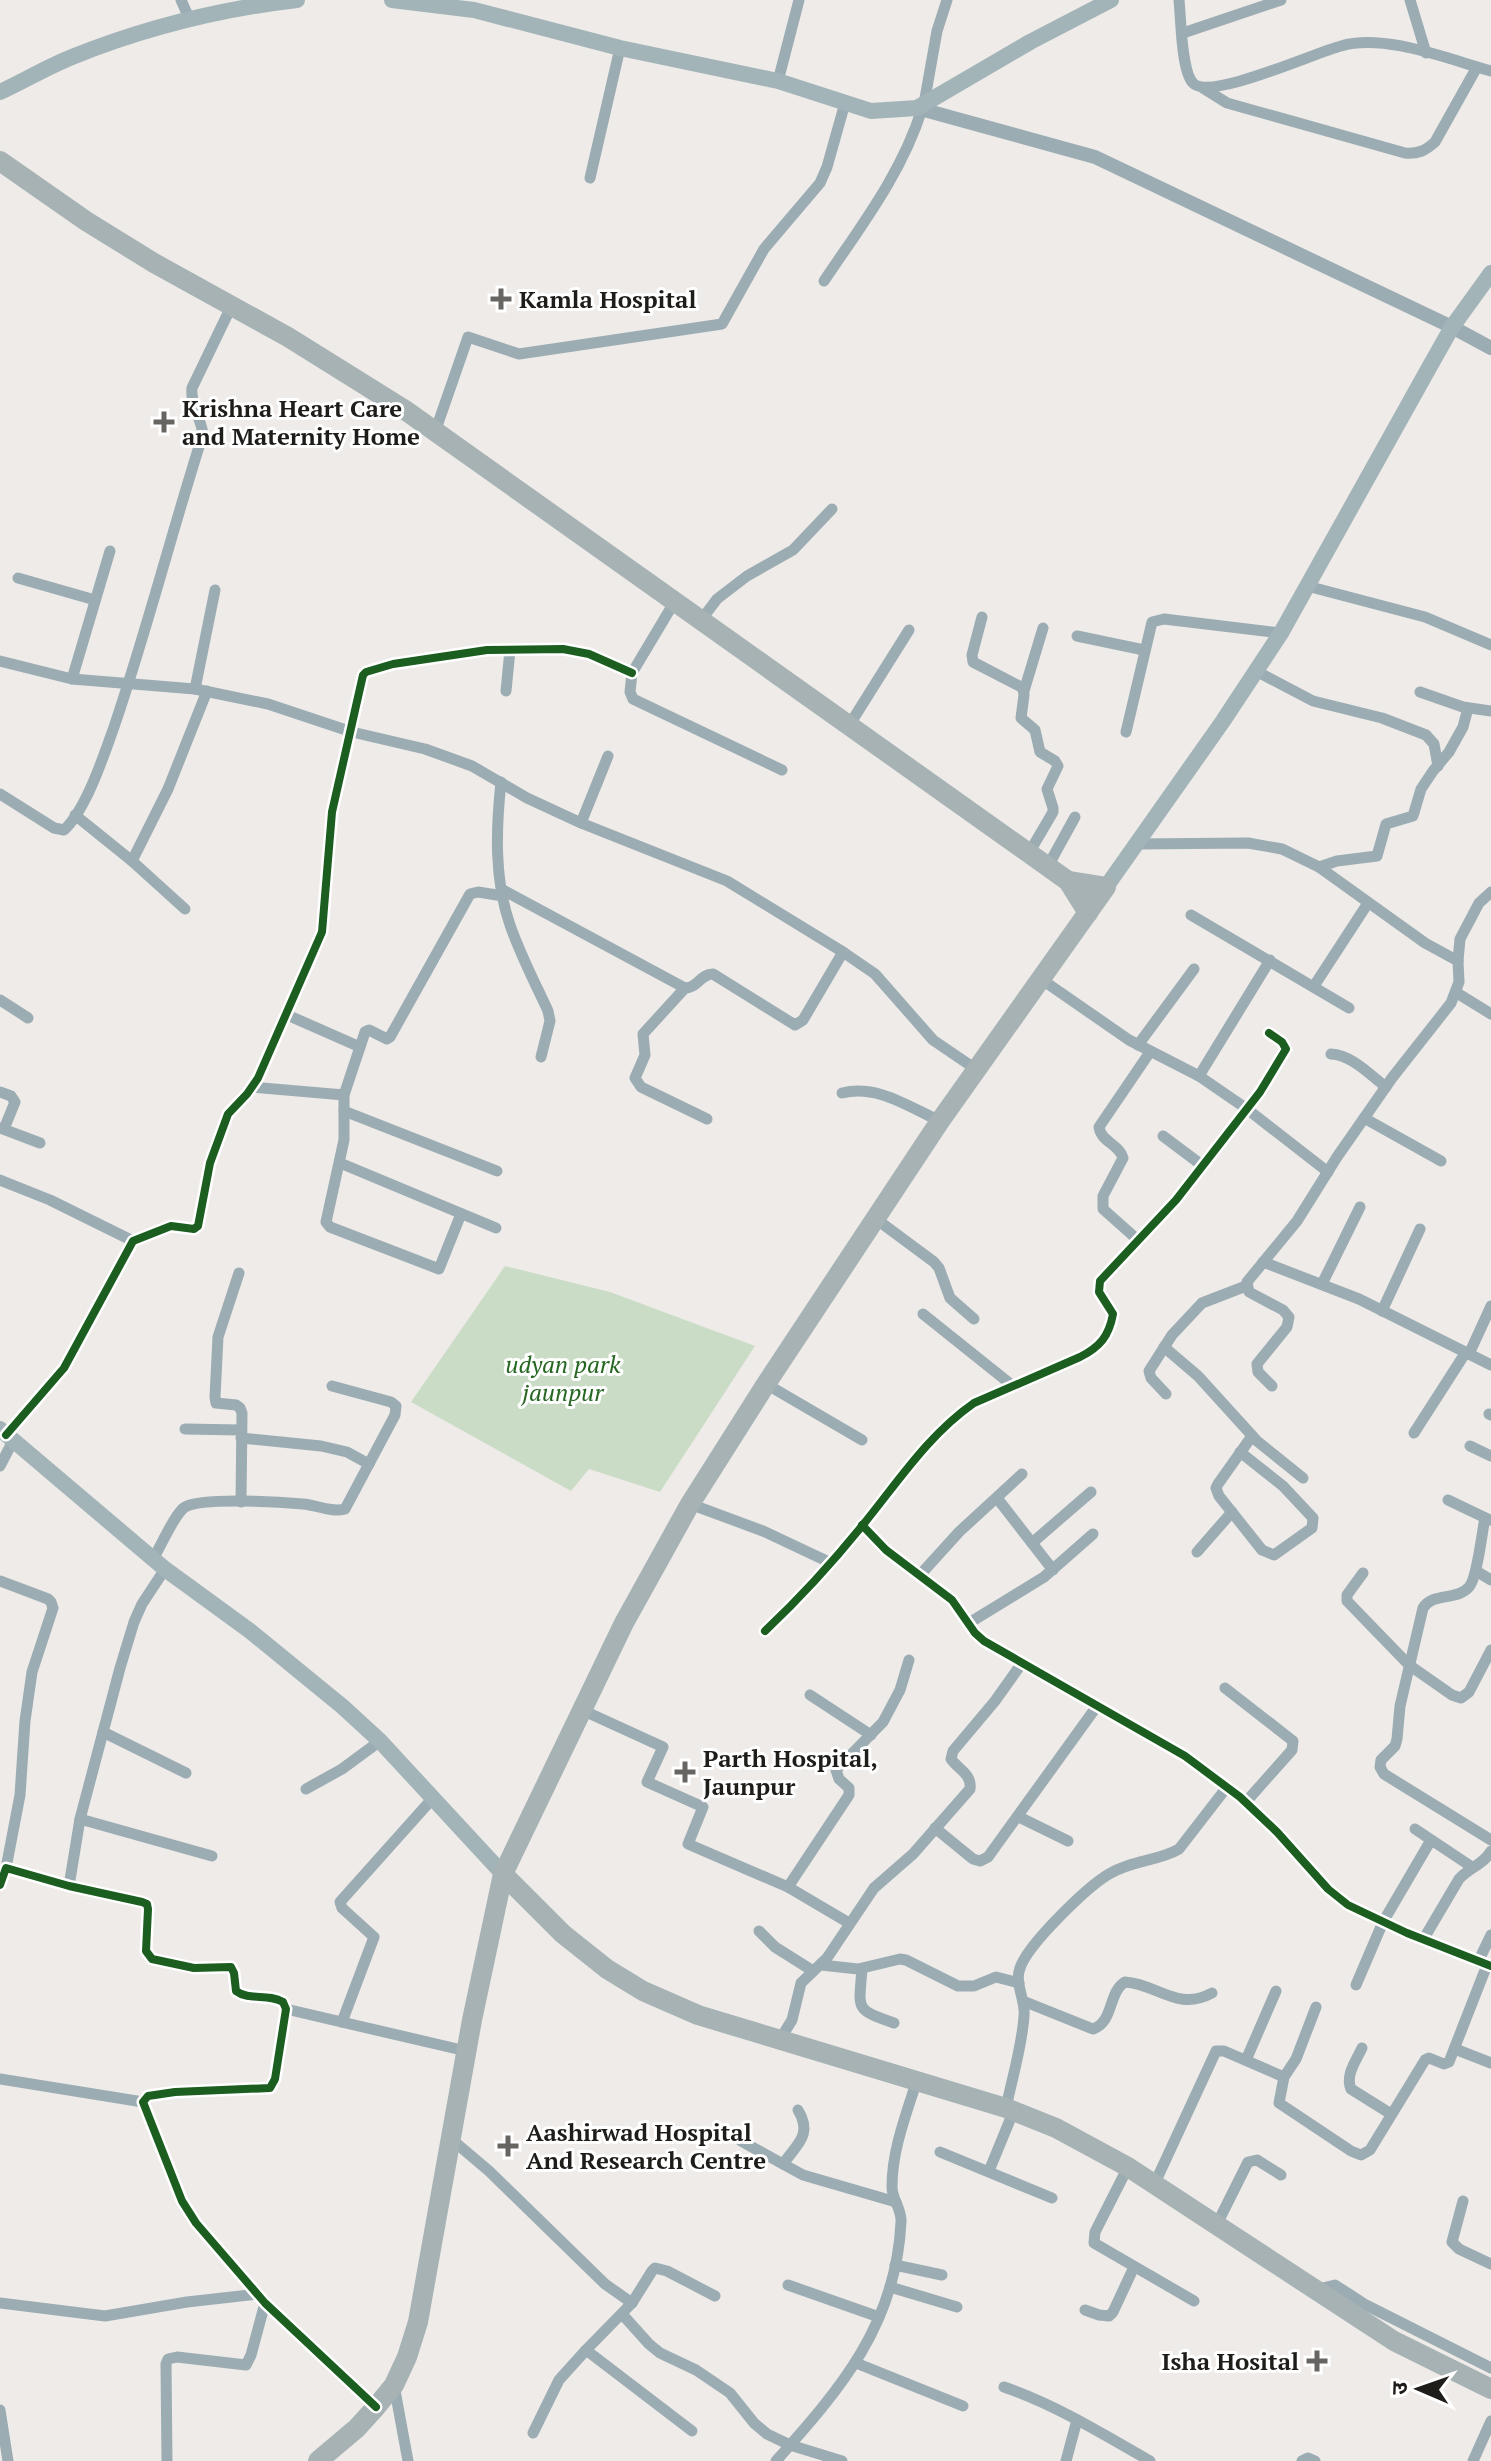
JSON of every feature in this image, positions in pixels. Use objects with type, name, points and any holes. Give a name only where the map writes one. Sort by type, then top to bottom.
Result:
[{"type":"highway","points":[[0,161],[86,221],[154,263],[288,337],[435,432],[1048,866],[1068,881],[1088,913]]},
{"type":"highway","points":[[318,2461],[357,2428],[376,2407],[394,2385],[407,2357],[418,2322],[466,2051],[503,1874],[624,1623],[690,1504],[940,1121],[1106,887],[1068,881]]},
{"type":"highway","points":[[503,1874],[563,1934],[607,1969],[643,1991],[698,2015],[1010,2109],[1056,2128],[1128,2167],[1394,2341],[1491,2389]]},
{"type":"main road","points":[[0,92],[70,58],[146,30],[189,18],[297,0]]},
{"type":"main road","points":[[392,0],[474,10],[620,48],[778,81],[871,111],[921,107],[1030,42],[1111,0]]},
{"type":"main road","points":[[1106,887],[1281,633],[1452,327],[1491,273]]},
{"type":"main road","points":[[6,1435],[159,1564],[303,1673],[380,1741],[503,1874]]},
{"type":"street","points":[[181,0],[189,18]]},
{"type":"street","points":[[778,81],[799,0]]},
{"type":"street","points":[[824,281],[891,179],[913,138],[947,0]]},
{"type":"street","points":[[1179,0],[1186,69],[1194,84],[1227,103],[1405,153],[1417,154],[1435,142],[1477,67]]},
{"type":"street","points":[[1183,33],[1281,0]]},
{"type":"street","points":[[1410,0],[1426,53]]},
{"type":"street","points":[[1203,88],[1235,83],[1357,42],[1394,45],[1491,71]]},
{"type":"street","points":[[590,178],[620,48]]},
{"type":"street","points":[[435,432],[468,337],[519,354],[722,324],[764,249],[820,183],[845,103]]},
{"type":"street","points":[[921,107],[1095,157],[1491,348]]},
{"type":"street","points":[[0,794],[59,830],[64,830],[98,772],[128,684],[203,434],[192,388],[232,305]]},
{"type":"street","points":[[702,619],[717,599],[747,576],[793,550],[832,509]]},
{"type":"street","points":[[72,679],[110,551]]},
{"type":"street","points":[[18,578],[95,600]]},
{"type":"street","points":[[1307,586],[1425,617],[1491,645]]},
{"type":"street","points":[[132,861],[168,789],[201,690],[215,590]]},
{"type":"street","points":[[675,601],[632,673],[630,692],[633,699],[782,770]]},
{"type":"street","points":[[982,617],[973,662],[1021,685],[1024,691]]},
{"type":"street","points":[[1126,732],[1149,627],[1157,619],[1281,633]]},
{"type":"street","points":[[1029,853],[1053,812],[1047,789],[1058,766],[1040,752],[1035,730],[1021,718],[1024,691],[1043,628]]},
{"type":"street","points":[[850,724],[909,630]]},
{"type":"street","points":[[1077,636],[1144,650]]},
{"type":"street","points":[[0,1466],[6,1435],[64,1368],[133,1241],[171,1226],[194,1229],[198,1226],[210,1163],[228,1114],[252,1087],[322,932],[332,812],[363,675],[393,664],[487,650],[576,651],[632,673]]},
{"type":"street","points":[[506,691],[510,650]]},
{"type":"street","points":[[0,661],[72,679],[201,690],[268,704],[352,732],[425,749],[472,766],[527,798],[581,823],[727,881],[875,974],[933,1040],[977,1070]]},
{"type":"street","points":[[1256,671],[1313,701],[1382,718],[1426,735],[1434,744],[1438,766]]},
{"type":"street","points":[[1420,692],[1468,708],[1491,711]]},
{"type":"street","points":[[1319,867],[1337,861],[1377,856],[1386,824],[1413,816],[1421,789],[1449,752],[1463,727],[1468,708]]},
{"type":"street","points":[[581,823],[608,756]]},
{"type":"street","points":[[501,782],[496,841],[503,893],[510,927],[550,1021],[541,1057]]},
{"type":"street","points":[[75,815],[185,909]]},
{"type":"street","points":[[1048,866],[1075,817]]},
{"type":"street","points":[[1137,844],[1248,843],[1282,849],[1319,867],[1425,943],[1458,961]]},
{"type":"street","points":[[1166,1394],[1149,1374],[1152,1364],[1202,1303],[1246,1286],[1297,1221],[1364,1118],[1457,993],[1460,939],[1479,903],[1491,892]]},
{"type":"street","points":[[461,1214],[439,1269],[330,1227],[326,1222],[344,1140],[344,1095],[360,1047],[368,1031],[387,1039],[390,1037],[470,894],[503,893],[685,988]]},
{"type":"street","points":[[1314,986],[1368,903]]},
{"type":"street","points":[[1191,915],[1349,1008]]},
{"type":"street","points":[[707,1119],[641,1087],[635,1078],[645,1055],[643,1034],[685,988],[713,974],[795,1025],[803,1020],[843,952]]},
{"type":"street","points":[[1199,1076],[1270,960]]},
{"type":"street","points":[[1138,1045],[1194,969]]},
{"type":"street","points":[[1041,979],[1138,1045],[1199,1076],[1328,1172]]},
{"type":"street","points":[[1457,993],[1491,1014]]},
{"type":"street","points":[[0,1000],[28,1018]]},
{"type":"street","points":[[285,1014],[360,1047]]},
{"type":"street","points":[[765,1631],[831,1563],[941,1429],[974,1403],[1093,1350],[1107,1334],[1113,1314],[1099,1292],[1098,1284],[1203,1166],[1285,1054],[1285,1045],[1269,1033]]},
{"type":"street","points":[[1139,1241],[1103,1209],[1103,1196],[1123,1158],[1120,1150],[1100,1134],[1099,1127],[1150,1052]]},
{"type":"street","points":[[1331,1054],[1351,1060],[1386,1087]]},
{"type":"street","points":[[252,1087],[344,1095]]},
{"type":"street","points":[[842,1093],[862,1090],[883,1094],[940,1121]]},
{"type":"street","points":[[0,1092],[11,1096],[15,1102],[2,1128],[40,1143]]},
{"type":"street","points":[[344,1111],[497,1171]]},
{"type":"street","points":[[1364,1118],[1441,1161]]},
{"type":"street","points":[[1163,1136],[1203,1166]]},
{"type":"street","points":[[340,1163],[496,1228]]},
{"type":"street","points":[[0,1180],[50,1200],[133,1241]]},
{"type":"street","points":[[1322,1284],[1360,1207]]},
{"type":"street","points":[[876,1219],[934,1262],[950,1298],[974,1319]]},
{"type":"street","points":[[1382,1311],[1420,1229]]},
{"type":"street","points":[[1263,1262],[1382,1311],[1491,1365]]},
{"type":"street","points":[[239,1273],[218,1337],[215,1397],[216,1403],[240,1408],[241,1502]]},
{"type":"street","points":[[1246,1286],[1249,1292],[1283,1310],[1289,1317],[1287,1327],[1257,1364],[1258,1372],[1272,1386]]},
{"type":"street","points":[[1414,1433],[1468,1353],[1491,1306]]},
{"type":"street","points":[[923,1314],[1013,1386]]},
{"type":"street","points":[[1164,1347],[1190,1368],[1252,1436],[1303,1478]]},
{"type":"street","points":[[766,1384],[862,1440]]},
{"type":"street","points":[[69,1886],[80,1819],[134,1622],[183,1508],[208,1502],[241,1502],[307,1504],[341,1511],[349,1504],[395,1415],[396,1406],[332,1386]]},
{"type":"street","points":[[185,1429],[321,1446],[347,1452],[369,1464]]},
{"type":"street","points":[[1240,1452],[1283,1486],[1309,1513],[1313,1523],[1309,1531],[1280,1552],[1270,1555],[1262,1550],[1216,1488],[1240,1452],[1252,1436]]},
{"type":"street","points":[[1470,1446],[1491,1456]]},
{"type":"street","points":[[920,1575],[959,1532],[1022,1474]]},
{"type":"street","points":[[1032,1543],[1091,1492]]},
{"type":"street","points":[[997,1498],[1053,1570]]},
{"type":"street","points":[[1448,1500],[1488,1519],[1476,1571],[1470,1587],[1464,1591],[1427,1602],[1409,1665],[1397,1739],[1381,1760],[1380,1767],[1384,1774],[1491,1840]]},
{"type":"street","points":[[690,1504],[763,1531],[831,1563]]},
{"type":"street","points":[[1197,1552],[1232,1512]]},
{"type":"street","points":[[862,1525],[886,1550],[952,1600],[984,1641],[1185,1756],[1227,1787],[1277,1832],[1328,1889],[1348,1905],[1423,1940],[1486,1964]]},
{"type":"street","points":[[969,1623],[1053,1570],[1093,1534]]},
{"type":"street","points":[[1476,1571],[1491,1580]]},
{"type":"street","points":[[1363,1573],[1347,1595],[1347,1601],[1409,1665],[1452,1695],[1461,1698],[1469,1692],[1491,1650]]},
{"type":"street","points":[[0,1581],[48,1599],[53,1608],[32,1672],[20,1795],[0,1885]]},
{"type":"street","points":[[788,1887],[849,1795],[849,1788],[839,1779],[836,1770],[871,1735],[893,1705],[909,1660]]},
{"type":"street","points":[[779,2041],[792,2020],[801,1983],[817,1968],[874,1888],[913,1854],[970,1789],[968,1775],[951,1759],[953,1751],[1022,1663]]},
{"type":"street","points":[[1225,1688],[1248,1709],[1293,1741],[1292,1750],[1245,1803]]},
{"type":"street","points":[[810,1695],[871,1735]]},
{"type":"street","points":[[935,1828],[973,1859],[980,1861],[988,1857],[1097,1706]]},
{"type":"street","points":[[582,1710],[663,1747],[647,1782],[703,1807],[688,1844],[788,1887],[849,1923]]},
{"type":"street","points":[[103,1732],[186,1773]]},
{"type":"street","points":[[306,1789],[342,1769],[380,1741]]},
{"type":"street","points":[[989,2171],[1010,2109],[1024,2018],[1019,1973],[1026,1955],[1057,1920],[1110,1873],[1132,1862],[1171,1854],[1179,1849],[1227,1787]]},
{"type":"street","points":[[342,2022],[374,1937],[342,1908],[340,1902],[433,1798]]},
{"type":"street","points":[[1019,1817],[1068,1841]]},
{"type":"street","points":[[80,1819],[212,1856]]},
{"type":"street","points":[[1415,1829],[1472,1867]]},
{"type":"street","points":[[1356,1985],[1383,1922],[1431,1840]]},
{"type":"street","points":[[1423,1940],[1459,1879],[1472,1867],[1483,1863],[1491,1851]]},
{"type":"street","points":[[6,1868],[147,1904],[148,1956],[152,1959],[194,1968],[231,1967],[236,1991],[241,1995],[278,1998],[283,2002],[286,2009],[275,2079],[270,2088],[175,2092],[148,2096],[143,2102]]},
{"type":"street","points":[[759,1931],[775,1947],[817,1968],[862,1969],[900,1959],[958,1986],[974,1986],[991,1978],[1019,1983]]},
{"type":"street","points":[[1316,2007],[1296,2059],[1284,2077],[1278,2100],[1281,2106],[1361,2155],[1370,2150],[1425,2060],[1429,2058],[1447,2064],[1486,1964],[1491,1935]]},
{"type":"street","points":[[862,1969],[859,2001],[862,2009],[867,2014],[894,2023]]},
{"type":"street","points":[[1023,2001],[1093,2029],[1103,2024],[1119,1986],[1125,1982],[1180,1999],[1198,1999],[1212,1993]]},
{"type":"street","points":[[1246,2060],[1276,1991]]},
{"type":"street","points":[[286,2009],[466,2051]]},
{"type":"street","points":[[1362,2048],[1349,2077],[1349,2085],[1391,2114]]},
{"type":"street","points":[[1455,2049],[1491,2063]]},
{"type":"street","points":[[1154,2185],[1216,2051],[1224,2051],[1284,2077]]},
{"type":"street","points":[[0,2079],[143,2102]]},
{"type":"street","points":[[776,2461],[856,2363],[879,2317],[890,2287],[901,2224],[901,2214],[892,2191],[894,2160],[917,2080]]},
{"type":"street","points":[[143,2102],[182,2201],[196,2223],[261,2299],[376,2407]]},
{"type":"street","points":[[783,2164],[805,2133],[806,2123],[798,2110]]},
{"type":"street","points":[[450,2138],[489,2171],[605,2284],[632,2303]]},
{"type":"street","points":[[741,2141],[815,2179],[896,2202]]},
{"type":"street","points":[[940,2152],[1052,2198]]},
{"type":"street","points":[[1216,2226],[1248,2162],[1257,2160],[1281,2175]]},
{"type":"street","points":[[1128,2167],[1095,2232],[1094,2243],[1194,2301]]},
{"type":"street","points":[[1463,2201],[1452,2242],[1459,2249],[1491,2264]]},
{"type":"street","points":[[895,2265],[942,2275]]},
{"type":"street","points":[[1085,2310],[1109,2316],[1134,2267]]},
{"type":"street","points":[[533,2433],[552,2392],[586,2350],[632,2303],[655,2268],[715,2296]]},
{"type":"street","points":[[788,2285],[879,2317]]},
{"type":"street","points":[[1314,2290],[1335,2285],[1366,2305],[1491,2368]]},
{"type":"street","points":[[890,2287],[957,2307]]},
{"type":"street","points":[[0,2303],[105,2316],[187,2302],[261,2299]]},
{"type":"street","points":[[167,2461],[168,2359],[177,2357],[246,2365],[251,2355],[261,2299]]},
{"type":"street","points":[[622,2314],[660,2353],[717,2383],[767,2434],[790,2445],[842,2461]]},
{"type":"street","points":[[586,2350],[692,2431]]},
{"type":"street","points":[[856,2363],[963,2406]]},
{"type":"street","points":[[394,2385],[408,2461]]},
{"type":"street","points":[[1004,2387],[1077,2420],[1150,2461]]},
{"type":"street","points":[[0,2410],[8,2461]]},
{"type":"street","points":[[1066,2461],[1077,2420]]},
{"type":"street","points":[[1473,2461],[1491,2421]]},
{"type":"street","points":[[1302,2461],[1308,2458],[1315,2461]]},
{"type":"green space","name":"udyan park jaunpur","points":[[505,1266],[610,1292],[755,1346],[660,1492],[589,1469],[571,1491],[411,1402]]},
{"type":"cycle path","points":[[6,1435],[64,1368],[133,1241],[171,1226],[194,1229],[198,1226],[210,1163],[228,1114],[258,1078],[322,932],[332,812],[363,675],[393,664],[487,650],[563,649],[589,654],[632,673]]},
{"type":"cycle path","points":[[765,1631],[827,1567],[914,1460],[957,1416],[974,1403],[1080,1357],[1102,1340],[1113,1314],[1099,1292],[1100,1281],[1176,1200],[1260,1092],[1286,1049],[1269,1033]]},
{"type":"cycle path","points":[[862,1525],[886,1550],[952,1600],[984,1641],[1185,1756],[1240,1797],[1277,1832],[1328,1889],[1348,1905],[1407,1933],[1491,1966]]},
{"type":"cycle path","points":[[0,1885],[6,1868],[147,1904],[146,1951],[152,1959],[194,1968],[231,1967],[236,1991],[283,2002],[286,2009],[275,2079],[270,2088],[175,2092],[148,2096],[143,2102],[182,2201],[196,2223],[265,2303],[376,2407]]},
{"type":"place","name":"Kamla Hospital","points":[[501,299]]},
{"type":"place","name":"Krishna Heart Care and Maternity Home","points":[[164,422]]},
{"type":"place","name":"Parth Hospital, Jaunpur","points":[[685,1772]]},
{"type":"place","name":"Aashirwad Hospital And Research Centre","points":[[508,2146]]},
{"type":"place","name":"Isha Hosital","points":[[1317,2361]]}]
